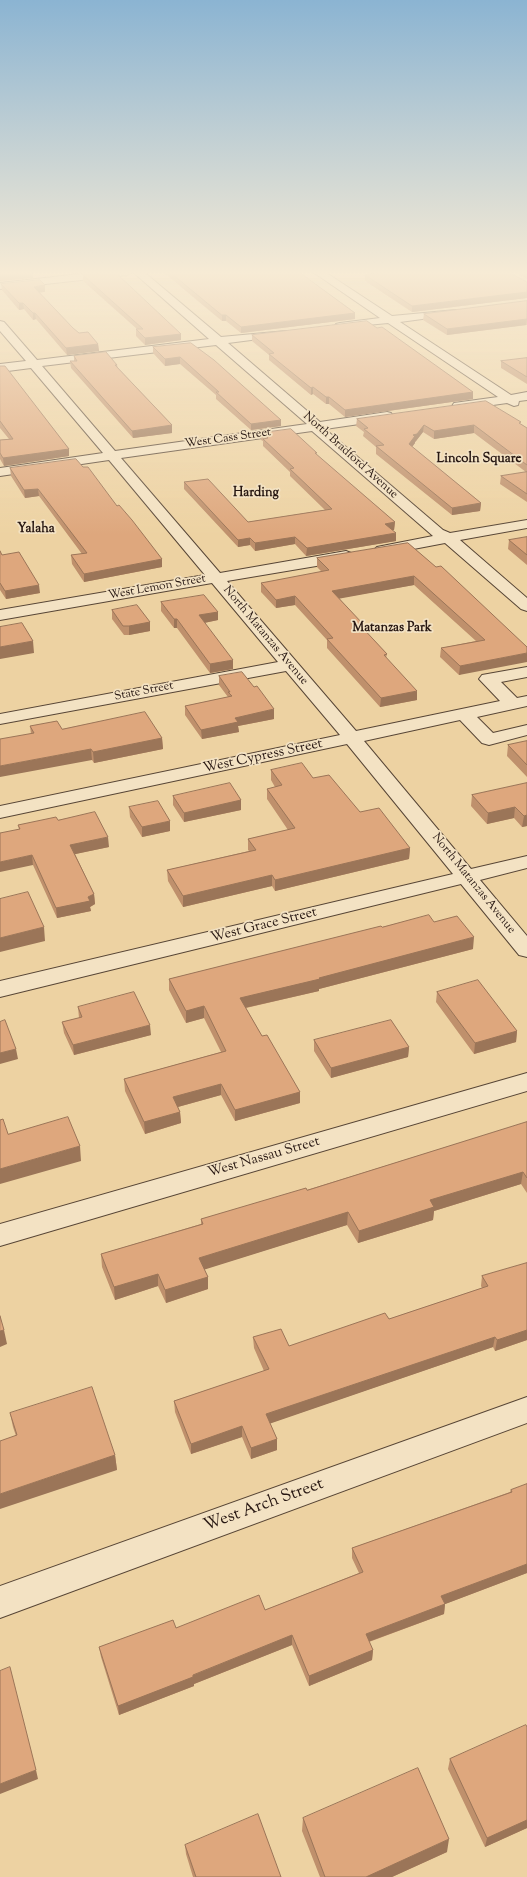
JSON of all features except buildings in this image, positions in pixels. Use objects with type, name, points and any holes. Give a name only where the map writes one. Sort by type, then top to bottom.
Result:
[{"type":"street","name":"North Matanzas Avenue","points":[[29,360],[113,456],[288,665],[352,738],[527,950]]},
{"type":"street","points":[[0,368],[68,360]]},
{"type":"street","name":"North Bradford Avenue","points":[[240,360],[314,423],[317,429],[426,524],[446,538],[527,606]]},
{"type":"street","points":[[450,360],[509,399]]},
{"type":"street","points":[[447,407],[509,399],[524,401]]},
{"type":"street","name":"West Cass Street","points":[[0,472],[401,414]]},
{"type":"street","name":"West Lemon Street","points":[[0,615],[527,524]]},
{"type":"street","name":"State Street","points":[[0,719],[288,665]]},
{"type":"street","points":[[520,703],[488,679],[527,672]]},
{"type":"street","name":"West Cypress Street","points":[[0,812],[520,703]]},
{"type":"street","points":[[464,714],[489,739],[527,730]]},
{"type":"street","name":"West Grace Street","points":[[0,989],[527,862]]},
{"type":"street","name":"West Nassau Street","points":[[0,1235],[527,1082]]},
{"type":"street","name":"West Arch Street","points":[[0,1602],[527,1410]]},
{"type":"district","name":"Lincoln Square","points":[[479,460]]},
{"type":"district","name":"Harding","points":[[256,494]]},
{"type":"district","name":"Yalaha","points":[[36,530]]},
{"type":"district","name":"Matanzas Park","points":[[392,629]]}]
